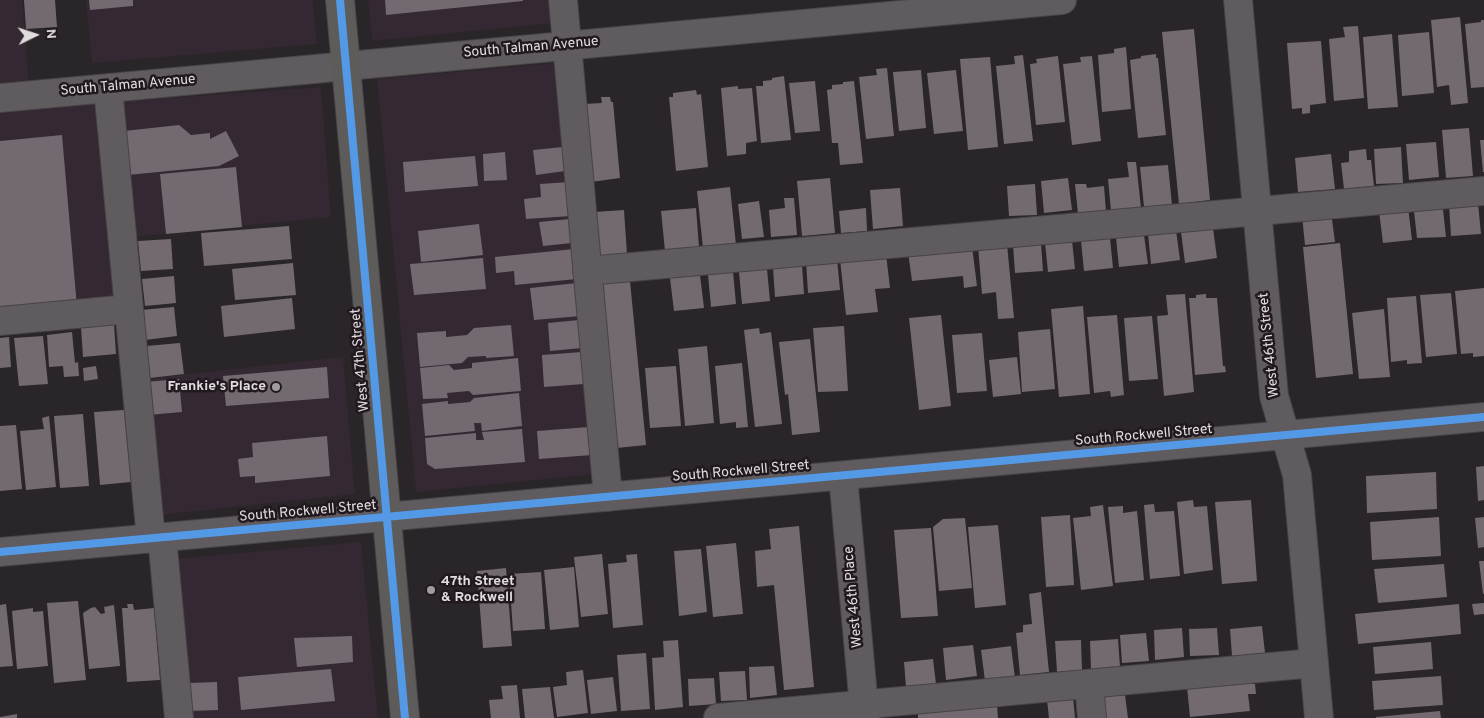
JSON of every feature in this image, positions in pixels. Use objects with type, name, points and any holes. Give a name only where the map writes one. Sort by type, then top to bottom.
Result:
[{"type":"main road","name":"West 47th Street","points":[[340,0],[405,718]]},
{"type":"street","points":[[563,0],[608,497]]},
{"type":"street","name":"South Talman Avenue","points":[[0,98],[1062,0]]},
{"type":"street","name":"West 46th Street","points":[[1238,0],[1274,396],[1297,475],[1319,718]]},
{"type":"street","points":[[108,88],[129,309],[179,718]]},
{"type":"street","points":[[587,271],[1484,191]]},
{"type":"street","points":[[0,321],[129,309]]},
{"type":"street","name":"South Rockwell Street","points":[[0,552],[1484,417]]},
{"type":"street","name":"West 46th Place","points":[[843,476],[864,711]]},
{"type":"street","points":[[718,718],[864,711],[1089,684],[1314,663]]},
{"type":"street","points":[[1089,684],[1092,718]]},
{"type":"shaded area","points":[[0,0],[22,0],[30,95],[110,102],[321,87],[331,217],[122,238],[129,309],[0,321]]},
{"type":"shaded area","points":[[86,0],[313,0],[317,44],[92,63]]},
{"type":"shaded area","points":[[368,0],[563,0],[565,22],[372,41]]},
{"type":"shaded area","points":[[569,62],[606,473],[416,492],[377,79]]},
{"type":"shaded area","points":[[343,357],[355,494],[149,516],[136,380]]},
{"type":"shaded area","points":[[361,542],[378,718],[179,718],[164,560]]},
{"type":"building","points":[[24,0],[55,0],[57,27],[26,29]]},
{"type":"building","points":[[89,0],[133,0],[133,6],[90,10]]},
{"type":"building","points":[[385,0],[523,0],[523,1],[386,15]]},
{"type":"building","points":[[1460,17],[1468,103],[1451,105],[1449,85],[1437,87],[1431,20]]},
{"type":"building","points":[[1481,20],[1484,20],[1484,87],[1471,88],[1465,24],[1481,22]]},
{"type":"building","points":[[1358,26],[1364,98],[1334,101],[1329,39],[1345,37],[1343,27]]},
{"type":"building","points":[[1194,29],[1210,200],[1179,204],[1162,32]]},
{"type":"building","points":[[1429,32],[1434,93],[1402,96],[1398,35]]},
{"type":"building","points":[[1392,34],[1398,107],[1368,109],[1363,37]]},
{"type":"building","points":[[1321,41],[1326,103],[1310,105],[1310,113],[1302,114],[1302,108],[1292,109],[1287,43]]},
{"type":"building","points":[[1126,47],[1131,109],[1102,112],[1098,55],[1114,53],[1114,49]]},
{"type":"building","points":[[1156,54],[1166,135],[1138,138],[1130,60]]},
{"type":"building","points":[[1023,55],[1033,141],[1004,144],[996,66],[1015,64],[1014,56]]},
{"type":"building","points":[[1058,56],[1065,122],[1036,125],[1030,64],[1037,63],[1036,59]]},
{"type":"building","points":[[1092,56],[1101,141],[1072,145],[1063,64],[1081,62],[1080,57]]},
{"type":"building","points":[[990,57],[998,147],[968,150],[960,59]]},
{"type":"building","points":[[887,68],[894,136],[866,139],[859,77],[877,75],[876,69]]},
{"type":"building","points":[[921,70],[926,128],[899,131],[893,72]]},
{"type":"building","points":[[956,70],[963,131],[934,134],[927,73]]},
{"type":"building","points":[[784,76],[791,140],[761,143],[756,86],[763,86],[763,81]]},
{"type":"building","points":[[815,81],[820,131],[795,133],[789,83]]},
{"type":"building","points":[[854,81],[863,163],[840,165],[838,143],[832,143],[827,90],[832,89],[832,85]]},
{"type":"building","points":[[738,86],[738,89],[752,88],[757,141],[746,143],[746,154],[727,156],[721,88]]},
{"type":"building","points":[[696,90],[697,95],[701,94],[708,167],[676,171],[669,97],[673,97],[673,93]]},
{"type":"building","points":[[601,97],[610,97],[611,102],[613,102],[620,178],[591,182],[583,104],[602,103]]},
{"type":"building","points":[[179,125],[191,135],[210,133],[210,139],[226,131],[239,156],[219,166],[128,175],[124,131]]},
{"type":"building","points":[[1469,128],[1473,176],[1446,178],[1442,130]]},
{"type":"building","points":[[62,135],[77,307],[0,314],[0,141]]},
{"type":"building","points":[[1480,140],[1484,140],[1484,172],[1483,172]]},
{"type":"building","points":[[1436,142],[1439,177],[1409,180],[1406,144]]},
{"type":"building","points":[[563,147],[565,171],[536,175],[533,150]]},
{"type":"building","points":[[1401,147],[1403,183],[1376,184],[1374,149]]},
{"type":"building","points":[[1366,149],[1367,160],[1371,160],[1374,186],[1344,189],[1341,163],[1349,162],[1349,151]]},
{"type":"building","points":[[505,152],[507,180],[484,181],[483,154]]},
{"type":"building","points":[[1331,154],[1335,189],[1298,192],[1295,158]]},
{"type":"building","points":[[475,156],[478,186],[405,192],[403,162]]},
{"type":"building","points":[[1127,162],[1136,162],[1141,208],[1111,211],[1108,179],[1129,177]]},
{"type":"building","points":[[1168,165],[1172,205],[1144,207],[1140,167]]},
{"type":"building","points":[[236,167],[242,227],[166,234],[160,174]]},
{"type":"building","points":[[830,178],[835,233],[802,236],[797,181]]},
{"type":"building","points":[[1068,178],[1072,210],[1044,213],[1041,181]]},
{"type":"building","points":[[569,182],[571,216],[526,219],[524,199],[541,197],[540,184]]},
{"type":"building","points":[[1035,184],[1037,215],[1009,216],[1007,186]]},
{"type":"building","points":[[1075,184],[1086,184],[1087,188],[1104,186],[1106,212],[1078,214]]},
{"type":"building","points":[[730,187],[736,245],[703,248],[697,191]]},
{"type":"building","points":[[900,188],[903,226],[873,229],[870,190]]},
{"type":"building","points":[[784,198],[794,198],[797,235],[771,237],[769,210],[785,208]]},
{"type":"building","points":[[759,201],[764,237],[742,239],[738,204]]},
{"type":"building","points":[[1478,203],[1481,234],[1451,236],[1449,205]]},
{"type":"building","points":[[1408,207],[1412,240],[1383,243],[1379,211]]},
{"type":"building","points":[[696,208],[699,247],[665,251],[661,211]]},
{"type":"building","points":[[866,208],[867,231],[841,233],[839,211]]},
{"type":"building","points":[[1443,209],[1446,237],[1417,238],[1414,211]]},
{"type":"building","points":[[624,210],[627,254],[597,256],[594,212]]},
{"type":"building","points":[[1331,212],[1335,242],[1305,245],[1302,216]]},
{"type":"building","points":[[570,219],[572,243],[543,246],[539,222]]},
{"type":"building","points":[[479,224],[483,255],[421,262],[418,231]]},
{"type":"building","points":[[289,226],[292,259],[204,266],[201,233]]},
{"type":"building","points":[[1213,228],[1217,258],[1185,263],[1181,232]]},
{"type":"building","points":[[1176,230],[1180,260],[1151,264],[1148,234]]},
{"type":"building","points":[[1144,235],[1148,264],[1119,267],[1116,238]]},
{"type":"building","points":[[1110,238],[1113,268],[1084,271],[1081,241]]},
{"type":"building","points":[[171,239],[173,269],[141,271],[138,241]]},
{"type":"building","points":[[1072,240],[1075,269],[1048,272],[1045,243]]},
{"type":"building","points":[[1041,243],[1043,271],[1015,273],[1013,245]]},
{"type":"building","points":[[1340,243],[1353,374],[1316,378],[1303,247]]},
{"type":"building","points":[[1007,244],[1014,318],[998,319],[996,292],[982,294],[978,246]]},
{"type":"building","points":[[972,246],[977,286],[964,288],[963,276],[912,281],[908,252]]},
{"type":"building","points":[[574,249],[577,279],[515,285],[514,271],[496,273],[495,257]]},
{"type":"building","points":[[886,254],[890,288],[875,289],[878,312],[846,315],[840,259]]},
{"type":"building","points":[[483,258],[486,289],[414,295],[410,264]]},
{"type":"building","points":[[837,259],[840,290],[808,293],[806,261]]},
{"type":"building","points":[[293,263],[296,295],[235,300],[232,269]]},
{"type":"building","points":[[802,265],[804,294],[775,297],[773,268]]},
{"type":"building","points":[[767,269],[770,301],[742,304],[739,272]]},
{"type":"building","points":[[733,272],[736,304],[711,307],[708,275]]},
{"type":"building","points":[[700,275],[704,308],[674,311],[670,278]]},
{"type":"building","points":[[174,276],[176,303],[145,306],[142,279]]},
{"type":"building","points":[[630,281],[646,445],[617,448],[600,283]]},
{"type":"building","points":[[577,283],[581,316],[534,320],[530,288]]},
{"type":"building","points":[[1484,288],[1484,356],[1473,357],[1473,353],[1461,354],[1455,291]]},
{"type":"building","points":[[1451,293],[1457,354],[1426,357],[1420,295]]},
{"type":"building","points":[[1185,294],[1194,392],[1164,396],[1157,316],[1168,315],[1166,295]]},
{"type":"building","points":[[1206,294],[1206,298],[1217,298],[1223,366],[1225,366],[1226,372],[1195,375],[1189,298],[1196,298],[1196,295]]},
{"type":"building","points":[[1416,296],[1422,363],[1407,364],[1407,360],[1391,362],[1387,298]]},
{"type":"building","points":[[292,298],[295,329],[224,337],[221,306]]},
{"type":"building","points":[[1083,306],[1090,394],[1059,397],[1051,309]]},
{"type":"building","points":[[174,307],[177,336],[145,340],[141,310]]},
{"type":"building","points":[[1384,309],[1390,377],[1359,379],[1352,313]]},
{"type":"building","points":[[941,315],[951,406],[919,410],[909,318]]},
{"type":"building","points":[[1117,315],[1124,395],[1111,397],[1110,391],[1094,393],[1087,317]]},
{"type":"building","points":[[1152,316],[1158,379],[1129,381],[1124,318]]},
{"type":"building","points":[[579,320],[582,348],[550,351],[548,323]]},
{"type":"building","points":[[114,324],[116,354],[83,357],[81,327]]},
{"type":"building","points":[[511,325],[514,356],[468,357],[462,363],[420,367],[417,333],[446,331],[446,337],[467,335],[474,328]]},
{"type":"building","points":[[844,326],[848,391],[818,392],[813,328]]},
{"type":"building","points":[[759,328],[760,334],[771,332],[782,424],[755,427],[744,330]]},
{"type":"building","points":[[1050,329],[1055,389],[1022,392],[1018,332]]},
{"type":"building","points":[[72,332],[75,363],[78,362],[79,376],[64,377],[63,366],[49,367],[47,335]]},
{"type":"building","points":[[982,333],[987,391],[957,393],[952,335]]},
{"type":"building","points":[[43,336],[48,384],[19,386],[14,338]]},
{"type":"building","points":[[9,337],[11,367],[0,368],[0,338]]},
{"type":"building","points":[[810,339],[820,432],[792,435],[788,394],[785,395],[779,342]]},
{"type":"building","points":[[180,343],[184,374],[150,378],[146,346]]},
{"type":"building","points":[[707,346],[714,423],[685,426],[678,349]]},
{"type":"building","points":[[582,352],[584,384],[544,387],[542,355]]},
{"type":"building","points":[[1017,357],[1021,394],[993,397],[989,360]]},
{"type":"building","points":[[518,358],[521,391],[473,395],[469,391],[447,393],[448,398],[423,399],[420,368],[449,365],[454,370],[472,368],[472,363]]},
{"type":"building","points":[[742,363],[748,427],[736,428],[736,422],[720,424],[715,366]]},
{"type":"building","points":[[96,366],[98,379],[84,381],[83,368]]},
{"type":"building","points":[[676,366],[681,426],[650,428],[645,368]]},
{"type":"building","name":"Frankie's Place","points":[[327,367],[329,398],[226,406],[223,376]]},
{"type":"building","points":[[179,379],[182,412],[148,415],[145,382]]},
{"type":"building","points":[[519,393],[522,426],[482,431],[481,423],[474,423],[475,431],[425,436],[422,404],[448,401],[448,404],[470,402],[474,398]]},
{"type":"building","points":[[124,410],[131,482],[100,485],[94,412]]},
{"type":"building","points":[[83,414],[89,486],[60,488],[54,416]]},
{"type":"building","points":[[49,416],[56,487],[26,490],[20,431],[44,429],[42,418]]},
{"type":"building","points":[[16,425],[22,489],[0,491],[0,426]]},
{"type":"building","points":[[589,427],[592,455],[539,459],[537,431]]},
{"type":"building","points":[[522,429],[525,462],[435,469],[427,464],[425,438],[476,433],[476,440],[484,440],[482,432]]},
{"type":"building","points":[[327,436],[330,476],[255,483],[255,476],[240,477],[238,459],[253,457],[252,443]]},
{"type":"building","points":[[1484,466],[1484,500],[1478,501],[1476,467]]},
{"type":"building","points":[[1436,472],[1437,509],[1367,513],[1366,476]]},
{"type":"building","points":[[1193,500],[1194,507],[1207,506],[1213,570],[1184,574],[1177,502]]},
{"type":"building","points":[[1251,500],[1257,581],[1222,584],[1215,502]]},
{"type":"building","points":[[1154,504],[1155,512],[1174,511],[1180,576],[1150,579],[1144,505]]},
{"type":"building","points":[[1103,505],[1113,586],[1081,590],[1073,518],[1091,516],[1090,507]]},
{"type":"building","points":[[1123,506],[1123,513],[1137,511],[1144,580],[1115,583],[1108,507]]},
{"type":"building","points":[[1070,515],[1074,585],[1046,587],[1041,517]]},
{"type":"building","points":[[1439,517],[1441,556],[1372,560],[1370,522]]},
{"type":"building","points":[[1484,517],[1484,547],[1478,548],[1475,518]]},
{"type":"building","points":[[965,518],[972,588],[939,591],[933,527],[943,519]]},
{"type":"building","points":[[998,525],[1006,605],[975,608],[968,527]]},
{"type":"building","points":[[799,526],[814,687],[784,690],[774,585],[757,587],[755,551],[771,549],[769,529]]},
{"type":"building","points":[[931,528],[938,616],[901,618],[894,530]]},
{"type":"building","points":[[736,543],[743,614],[713,617],[706,546]]},
{"type":"building","points":[[701,549],[707,612],[679,616],[674,551]]},
{"type":"building","points":[[602,554],[608,614],[581,617],[574,557]]},
{"type":"building","points":[[637,554],[643,625],[613,628],[608,564],[627,562],[626,555]]},
{"type":"building","points":[[1479,561],[1484,561],[1484,594],[1483,594]]},
{"type":"building","points":[[1444,564],[1447,597],[1378,603],[1374,569]]},
{"type":"building","points":[[574,567],[579,627],[550,630],[544,570]]},
{"type":"building","points":[[506,568],[512,646],[483,648],[477,571]]},
{"type":"building","points":[[541,572],[545,629],[513,631],[509,574]]},
{"type":"building","points":[[1041,592],[1049,672],[1020,675],[1016,633],[1023,632],[1023,625],[1032,624],[1029,594]]},
{"type":"building","points":[[78,601],[86,680],[54,683],[47,603]]},
{"type":"building","points":[[1484,603],[1484,614],[1474,615],[1472,604]]},
{"type":"building","points":[[6,604],[13,666],[0,667],[0,605]]},
{"type":"building","points":[[127,604],[133,604],[134,610],[154,608],[160,680],[127,682],[122,608],[128,608]]},
{"type":"building","points":[[1459,604],[1461,634],[1358,644],[1355,614]]},
{"type":"building","points":[[114,605],[120,666],[89,669],[83,613],[95,607],[101,614],[105,613],[104,607]]},
{"type":"building","points":[[33,608],[33,612],[43,611],[48,666],[17,669],[12,611]]},
{"type":"building","points":[[1262,626],[1265,653],[1232,656],[1230,629]]},
{"type":"building","points":[[1182,628],[1184,657],[1155,660],[1154,630]]},
{"type":"building","points":[[1217,628],[1219,655],[1190,656],[1189,629]]},
{"type":"building","points":[[1146,633],[1149,661],[1122,663],[1120,635]]},
{"type":"building","points":[[352,636],[353,662],[297,667],[294,638]]},
{"type":"building","points":[[1118,639],[1120,667],[1091,670],[1090,641]]},
{"type":"building","points":[[678,640],[683,707],[655,710],[652,658],[664,657],[663,641]]},
{"type":"building","points":[[1081,640],[1082,670],[1057,672],[1055,641]]},
{"type":"building","points":[[1431,642],[1433,669],[1375,674],[1373,647]]},
{"type":"building","points":[[973,645],[977,676],[946,680],[943,648]]},
{"type":"building","points":[[1011,646],[1015,678],[985,681],[981,650]]},
{"type":"building","points":[[646,653],[650,709],[621,711],[617,655]]},
{"type":"building","points":[[933,659],[936,684],[906,687],[904,662]]},
{"type":"building","points":[[774,666],[777,695],[750,698],[749,667]]},
{"type":"building","points":[[331,669],[335,701],[241,710],[238,677]]},
{"type":"building","points":[[583,670],[588,713],[557,717],[553,687],[567,685],[566,672]]},
{"type":"building","points":[[745,671],[747,700],[721,701],[719,672]]},
{"type":"building","points":[[1441,676],[1443,705],[1374,710],[1372,681]]},
{"type":"building","points":[[613,677],[617,711],[591,714],[587,680]]},
{"type":"building","points":[[714,678],[716,704],[689,706],[688,679]]},
{"type":"building","points":[[1248,680],[1248,684],[1255,684],[1256,694],[1248,694],[1250,711],[1190,717],[1187,687]]},
{"type":"building","points":[[217,682],[218,710],[189,711],[188,683]]},
{"type":"building","points":[[517,685],[520,718],[491,718],[489,700],[503,699],[501,686]]},
{"type":"building","points":[[550,687],[554,718],[525,718],[522,689]]},
{"type":"building","points":[[1125,695],[1128,718],[1105,718],[1103,697]]},
{"type":"building","points":[[1073,697],[1075,718],[1049,718],[1047,700]]},
{"type":"building","points":[[997,704],[998,718],[918,718],[918,711]]},
{"type":"building","points":[[1440,711],[1441,718],[1376,718],[1376,717]]},
{"type":"building","points":[[17,714],[17,718],[0,718],[0,717]]},
{"type":"cycle path","points":[[340,0],[405,718]]},
{"type":"cycle path","points":[[0,552],[1484,417]]},
{"type":"place","name":"Frankie's Place","points":[[276,387]]},
{"type":"place","name":"47th Street & Rockwell","points":[[431,590]]}]
